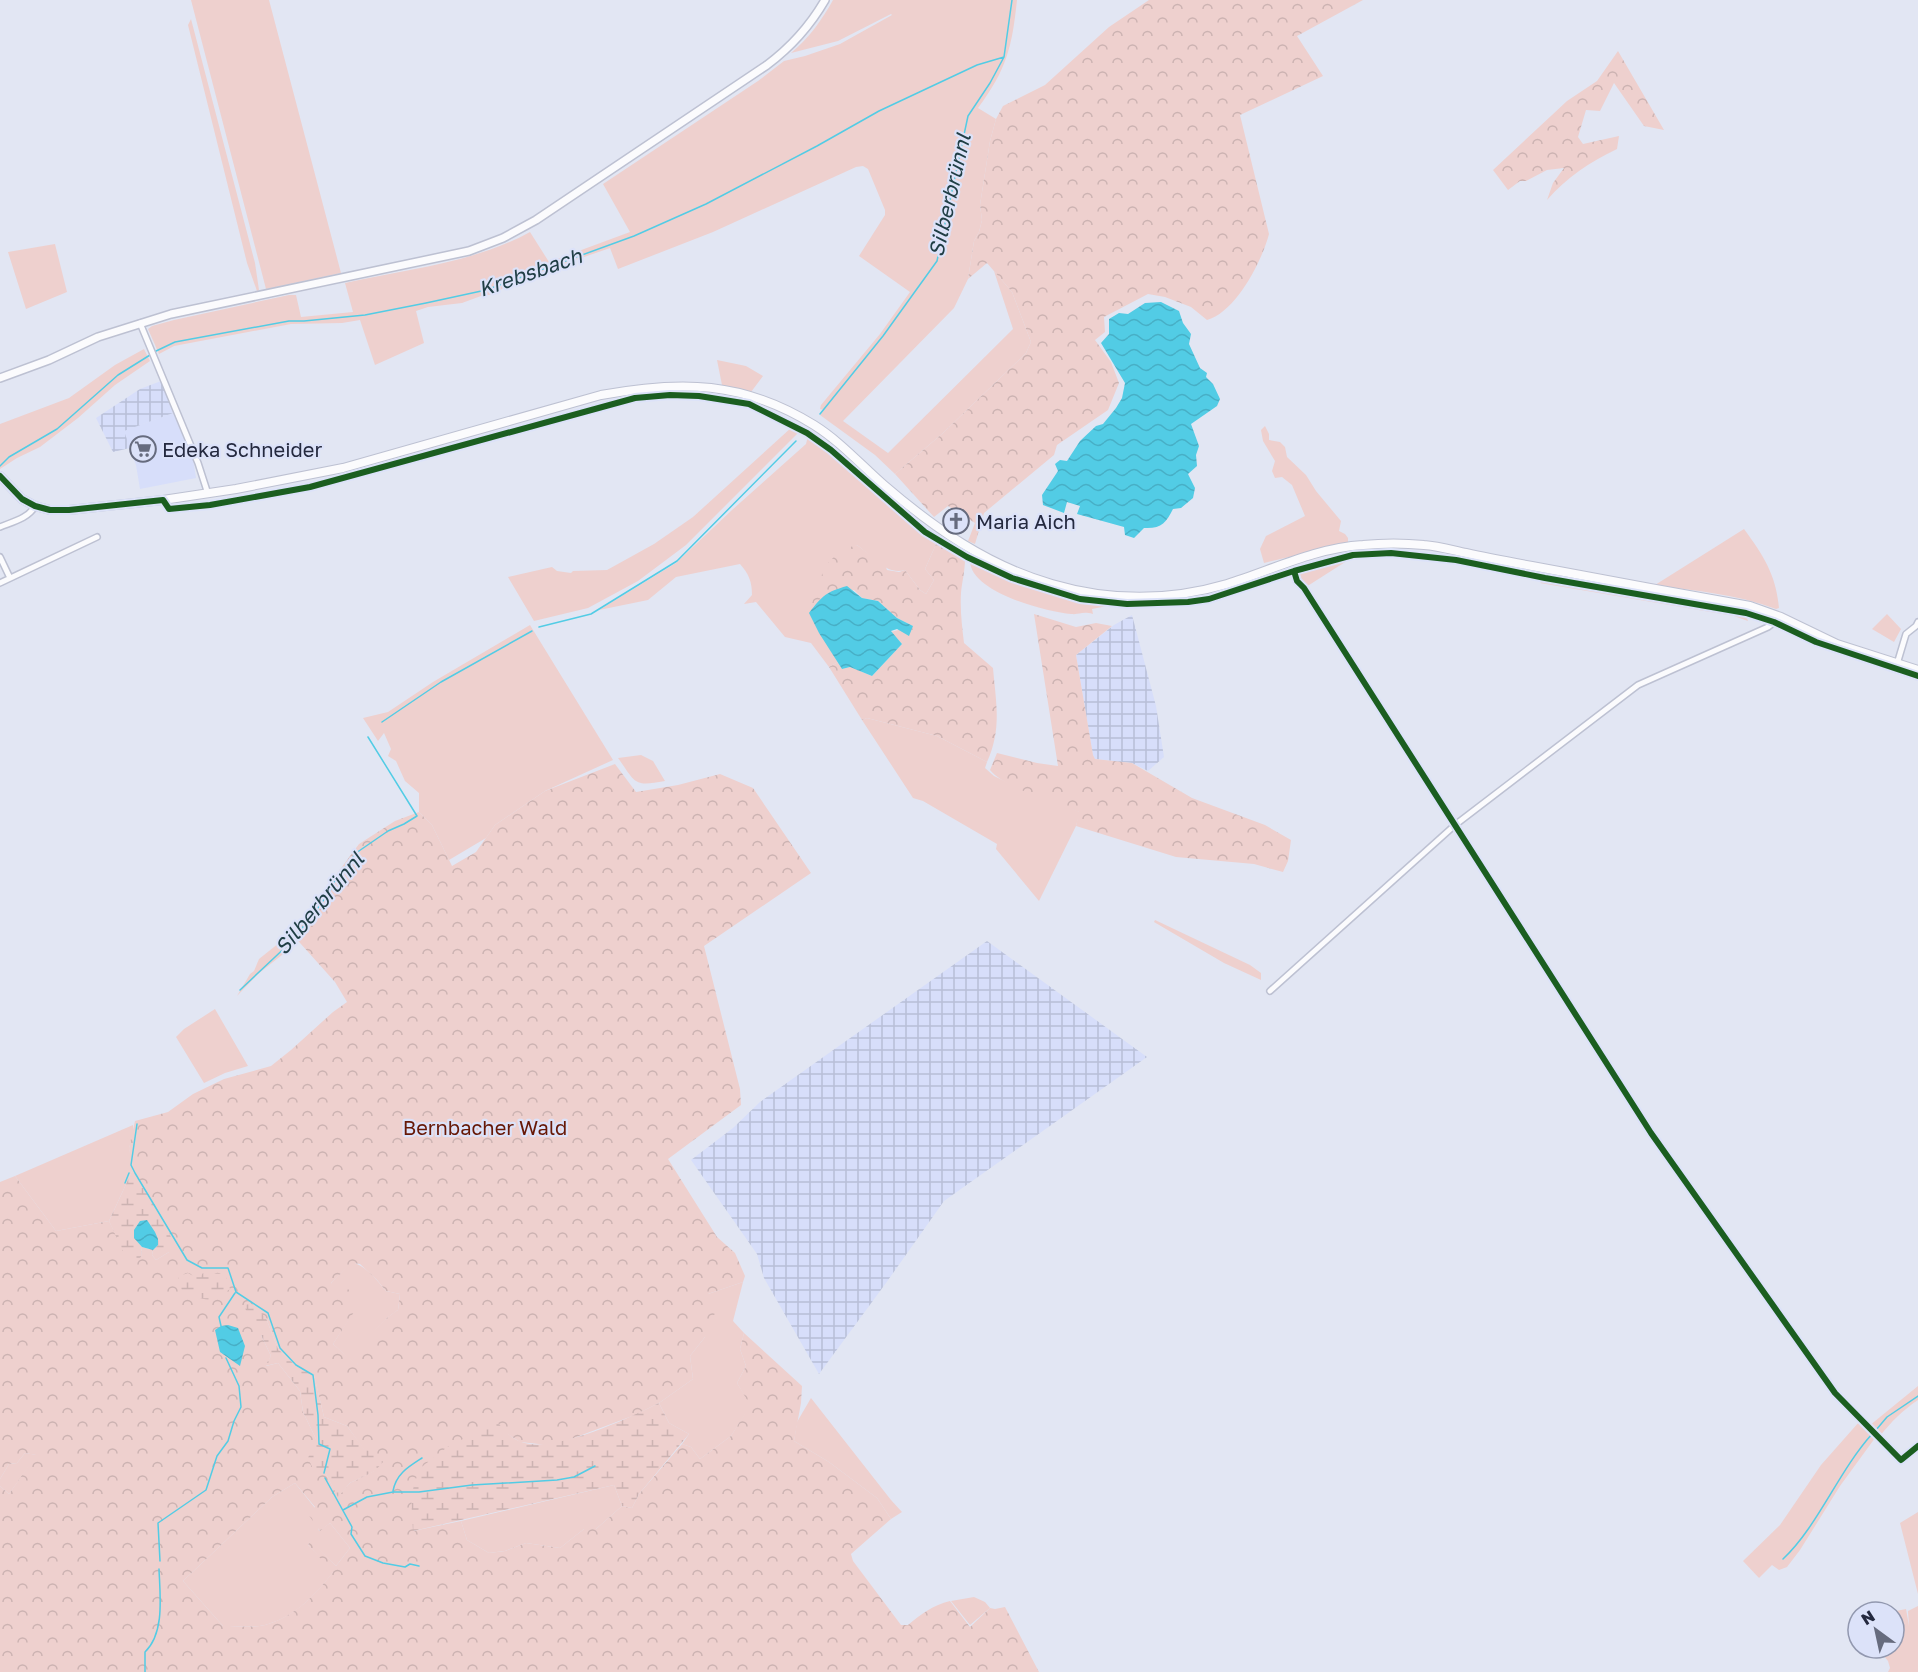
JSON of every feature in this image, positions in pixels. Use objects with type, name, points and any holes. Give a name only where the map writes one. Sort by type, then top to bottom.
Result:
[{"type":"main road","points":[[0,476],[22,499],[50,510],[69,510],[208,494],[343,468],[602,395],[638,388],[693,386],[752,397],[814,425],[840,444],[930,523],[969,549],[1032,578],[1090,593],[1127,597],[1171,596],[1228,584],[1290,561],[1329,550],[1362,545],[1426,545],[1750,606],[1781,616],[1837,644],[1918,670]]},
{"type":"street","points":[[0,378],[49,360],[90,340],[140,323],[225,302],[469,251],[503,238],[549,212],[761,70],[796,40],[825,0]]},
{"type":"street","points":[[140,323],[208,494]]},
{"type":"street","points":[[0,527],[27,515],[35,506]]},
{"type":"street","points":[[0,583],[97,537]]},
{"type":"street","points":[[0,557],[10,578]]},
{"type":"street","points":[[1270,991],[1455,825],[1638,685],[1768,627],[1781,616]]},
{"type":"street","points":[[1893,663],[1906,634],[1917,624]]},
{"type":"street","points":[[1901,1461],[1918,1446]]},
{"type":"shaded area","points":[[161,381],[173,413],[124,431],[130,448],[113,452],[96,418],[140,389]]},
{"type":"shaded area","points":[[173,413],[193,459],[196,478],[140,489],[136,465],[123,431]]},
{"type":"shaded area","points":[[1132,615],[1156,706],[1164,757],[1148,771],[1132,763],[1095,759],[1076,655],[1114,625]]},
{"type":"shaded area","points":[[987,941],[1147,1057],[944,1201],[819,1374],[764,1278],[757,1254],[691,1160],[733,1128],[760,1102]]},
{"type":"green space","points":[[191,0],[269,0],[341,273],[266,289]]},
{"type":"green space","points":[[833,0],[1017,0],[1010,45],[1002,69],[978,108],[996,119],[990,141],[980,205],[982,220],[974,241],[968,279],[954,308],[843,421],[888,453],[1013,329],[994,271],[1012,292],[1031,342],[1026,353],[943,433],[895,474],[875,455],[820,415],[824,410],[820,409],[821,405],[880,334],[910,292],[859,256],[885,215],[868,169],[863,166],[856,167],[713,232],[618,269],[610,248],[515,281],[494,294],[462,303],[428,307],[416,311],[424,343],[375,365],[360,320],[342,323],[291,324],[174,346],[159,354],[148,329],[174,320],[289,295],[296,295],[301,317],[353,312],[345,283],[463,258],[509,243],[530,232],[549,262],[630,232],[603,184],[758,81],[784,61],[840,44],[892,15],[838,41],[791,53],[815,28]]},
{"type":"green space","points":[[1149,0],[1363,0],[1297,36],[1323,76],[1240,115],[1269,234],[1254,271],[1238,296],[1218,315],[1207,320],[1191,307],[1165,297],[1148,294],[1104,317],[1105,332],[1095,340],[1111,362],[1119,383],[1108,410],[1057,445],[1054,455],[984,513],[975,544],[968,541],[975,523],[948,506],[934,517],[895,474],[943,433],[1026,353],[1031,342],[1012,292],[987,263],[968,279],[974,241],[982,220],[980,205],[990,141],[996,119],[1003,106],[1045,85],[1109,27]]},
{"type":"green space","points":[[191,19],[255,263],[259,290],[257,291],[247,263],[188,25]]},
{"type":"green space","points":[[1618,51],[1664,130],[1644,126],[1614,83],[1600,111],[1586,110],[1578,137],[1583,144],[1619,136],[1617,149],[1579,171],[1547,200],[1553,183],[1564,168],[1547,170],[1526,181],[1520,181],[1508,190],[1493,170],[1567,101],[1597,81]]},
{"type":"green space","points":[[55,244],[67,292],[26,309],[8,252]]},
{"type":"green space","points":[[144,349],[150,361],[115,385],[78,418],[40,447],[0,469],[0,424],[69,398],[115,365]]},
{"type":"green space","points":[[717,360],[746,366],[763,376],[751,392],[722,385]]},
{"type":"green space","points":[[1265,426],[1269,440],[1280,442],[1285,447],[1287,457],[1306,475],[1341,521],[1339,531],[1348,538],[1348,543],[1264,563],[1260,549],[1266,536],[1305,516],[1292,485],[1282,477],[1275,478],[1272,471],[1275,461],[1263,441],[1261,430]]},
{"type":"green space","points":[[792,427],[800,431],[686,545],[638,581],[588,608],[534,621],[508,577],[552,567],[557,571],[571,573],[573,571],[607,570],[654,544],[693,517]]},
{"type":"green space","points":[[808,436],[937,542],[925,569],[934,580],[926,594],[920,590],[905,570],[898,571],[886,567],[857,545],[832,560],[832,652],[838,662],[829,667],[811,643],[785,637],[756,602],[744,604],[752,595],[752,590],[746,571],[740,564],[676,577],[648,600],[599,610],[676,563],[806,444]]},
{"type":"green space","points":[[1744,529],[1772,575],[1779,608],[1731,596],[1655,585]]},
{"type":"green space","points":[[937,542],[965,559],[961,599],[964,643],[993,668],[996,727],[992,750],[987,762],[937,736],[867,718],[862,720],[829,667],[838,662],[842,669],[850,667],[872,676],[902,644],[891,632],[913,626],[897,618],[878,601],[862,598],[854,590],[820,599],[809,613],[816,590],[822,589],[822,574],[827,564],[841,552],[857,545],[874,558],[883,559],[887,570],[899,572],[905,570],[920,590],[926,594],[934,580],[925,569]]},
{"type":"green space","points":[[1353,557],[1306,587],[1298,573],[1306,569]]},
{"type":"green space","points":[[970,560],[1004,576],[1039,588],[1112,605],[1092,609],[1093,614],[1074,614],[1028,604],[995,591],[982,582],[973,571]]},
{"type":"green space","points":[[1543,581],[1733,612],[1746,616],[1748,621],[1734,616],[1540,583]]},
{"type":"green space","points":[[1034,614],[1076,627],[1096,623],[1112,626],[1076,655],[1095,759],[1132,763],[1192,798],[1265,825],[1291,840],[1288,861],[1283,872],[1254,864],[1176,857],[1076,826],[1079,812],[1018,789],[990,770],[997,753],[1058,766]]},
{"type":"green space","points":[[1887,614],[1901,629],[1894,642],[1872,629]]},
{"type":"green space","points":[[530,625],[613,760],[545,791],[495,825],[486,838],[449,860],[432,825],[419,812],[419,793],[405,781],[396,761],[388,756],[391,749],[384,733],[378,741],[363,718],[388,712],[433,682]]},
{"type":"green space","points":[[1779,626],[1817,643],[1918,678],[1918,681],[1812,644],[1776,628]]},
{"type":"green space","points":[[867,718],[937,736],[987,762],[985,768],[994,776],[1080,812],[1076,826],[1039,901],[996,849],[997,844],[923,801],[913,798],[862,720]]},
{"type":"green space","points":[[641,755],[653,761],[665,781],[641,783],[636,781],[618,758]]},
{"type":"green space","name":"Bernbacher Wald","points":[[615,764],[636,792],[678,785],[720,774],[753,788],[811,873],[704,946],[740,1089],[741,1105],[668,1159],[717,1237],[735,1253],[745,1276],[743,1282],[708,1294],[715,1313],[705,1337],[690,1356],[693,1379],[659,1403],[635,1415],[566,1441],[548,1445],[520,1442],[506,1433],[413,1531],[461,1521],[467,1540],[489,1553],[505,1551],[526,1543],[560,1548],[584,1529],[596,1529],[622,1506],[632,1508],[639,1494],[682,1444],[691,1447],[700,1459],[731,1436],[750,1405],[737,1383],[746,1366],[740,1349],[744,1333],[802,1386],[794,1441],[829,1462],[877,1498],[891,1519],[851,1554],[853,1561],[901,1625],[908,1625],[928,1610],[950,1601],[970,1627],[990,1608],[1005,1607],[1039,1672],[0,1672],[0,1486],[9,1494],[36,1455],[25,1453],[17,1463],[9,1464],[0,1479],[0,1182],[15,1176],[56,1231],[109,1221],[116,1235],[141,1257],[142,1247],[153,1250],[152,1255],[156,1260],[169,1252],[166,1223],[133,1169],[130,1159],[129,1148],[135,1121],[168,1112],[193,1094],[224,1079],[271,1066],[347,1002],[335,982],[292,934],[359,844],[395,821],[419,812],[432,825],[452,866],[476,852],[495,825],[545,791]],"holes":[[[352,1263],[360,1264],[386,1291],[400,1294],[398,1310],[372,1334],[357,1365],[333,1344],[358,1306],[355,1292],[331,1283]],[[266,1318],[278,1349],[296,1366],[314,1375],[324,1417],[347,1426],[365,1451],[374,1471],[350,1483],[338,1496],[326,1474],[316,1439],[303,1412],[300,1391],[278,1363],[266,1366],[271,1356],[261,1335]],[[295,1483],[315,1507],[308,1514],[320,1531],[330,1523],[350,1548],[336,1566],[311,1540],[308,1545],[333,1572],[304,1604],[286,1617],[265,1625],[223,1626],[183,1581],[272,1497]]]},
{"type":"green space","points":[[1155,920],[1250,965],[1261,973],[1261,980],[1224,963],[1154,922]]},
{"type":"green space","points":[[289,935],[297,943],[258,974],[237,996],[254,971],[259,959]]},
{"type":"green space","points":[[215,1009],[248,1066],[204,1083],[176,1037],[184,1029]]},
{"type":"green space","points":[[133,1125],[129,1148],[133,1169],[109,1221],[56,1231],[15,1176]]},
{"type":"green space","points":[[133,1169],[166,1223],[173,1244],[169,1252],[156,1260],[152,1255],[158,1245],[134,1237],[142,1247],[141,1257],[134,1262],[126,1258],[109,1221]]},
{"type":"green space","points":[[352,1262],[367,1270],[386,1291],[400,1294],[398,1310],[390,1315],[373,1334],[357,1366],[333,1344],[357,1306],[331,1283]]},
{"type":"green space","points":[[188,1273],[195,1277],[203,1273],[225,1274],[230,1289],[211,1299],[197,1297],[182,1291],[179,1276]]},
{"type":"green space","points":[[743,1282],[733,1321],[744,1333],[740,1349],[746,1366],[737,1383],[751,1405],[731,1436],[700,1459],[691,1447],[682,1444],[689,1434],[669,1423],[659,1403],[693,1379],[690,1356],[705,1337],[708,1294]]},
{"type":"green space","points":[[252,1304],[266,1318],[278,1349],[296,1366],[314,1375],[324,1417],[347,1426],[365,1450],[376,1452],[383,1462],[375,1471],[350,1483],[338,1497],[326,1474],[314,1471],[308,1458],[316,1439],[303,1412],[300,1391],[278,1363],[265,1366],[271,1356],[243,1305]]},
{"type":"green space","points":[[1918,1386],[1918,1400],[1898,1416],[1880,1436],[1869,1426]]},
{"type":"green space","points":[[811,1398],[902,1512],[891,1519],[877,1498],[829,1462],[794,1441],[797,1422]]},
{"type":"green space","points":[[659,1403],[669,1423],[689,1434],[639,1494],[632,1508],[622,1506],[614,1485],[413,1531],[411,1496],[419,1469],[450,1445],[498,1423],[519,1441],[549,1444],[569,1440],[609,1426]]},
{"type":"green space","points":[[1859,1422],[1875,1438],[1840,1486],[1787,1567],[1779,1570],[1772,1565],[1759,1578],[1743,1561],[1780,1525],[1821,1465]]},
{"type":"green space","points":[[25,1453],[37,1455],[9,1494],[0,1486],[0,1479],[9,1464],[17,1463]]},
{"type":"green space","points":[[295,1483],[315,1508],[319,1531],[330,1523],[350,1548],[336,1566],[311,1541],[308,1545],[334,1571],[312,1597],[286,1617],[265,1625],[223,1626],[183,1581],[272,1497]]},
{"type":"green space","points":[[614,1485],[622,1506],[596,1529],[584,1529],[560,1548],[526,1543],[505,1551],[489,1553],[467,1540],[461,1521]]},
{"type":"green space","points":[[1918,1512],[1918,1594],[1900,1523]]},
{"type":"green space","points":[[974,1597],[985,1602],[990,1608],[970,1625],[951,1601]]},
{"type":"green space","points":[[1918,1606],[1918,1672],[1888,1672],[1890,1668],[1887,1660],[1906,1660],[1906,1609],[1909,1626],[1908,1611]]},
{"type":"water","points":[[1161,302],[1179,311],[1183,323],[1191,334],[1189,344],[1200,368],[1207,373],[1206,377],[1213,384],[1220,399],[1217,406],[1191,424],[1199,446],[1196,455],[1197,466],[1188,474],[1195,488],[1193,498],[1181,508],[1173,509],[1162,524],[1144,528],[1134,538],[1125,535],[1124,527],[1077,514],[1080,506],[1067,502],[1064,513],[1043,505],[1042,495],[1058,471],[1055,464],[1060,460],[1067,461],[1080,441],[1096,426],[1103,424],[1122,398],[1125,383],[1101,343],[1109,334],[1109,319],[1119,313],[1128,314],[1145,303]]},
{"type":"water","points":[[847,586],[862,598],[878,601],[897,618],[913,626],[909,636],[897,629],[891,631],[902,644],[872,676],[850,667],[842,669],[809,613],[825,595]]},
{"type":"water","points":[[147,1220],[158,1239],[158,1245],[153,1250],[142,1247],[134,1238],[134,1230],[140,1221]]},
{"type":"water","points":[[228,1325],[238,1328],[245,1346],[240,1366],[220,1352],[215,1330]]},
{"type":"waterway","name":"Silberbrünnl","points":[[820,414],[883,336],[937,261],[968,116],[1004,57],[1012,0]]},
{"type":"waterway","name":"Krebsbach","points":[[154,352],[175,342],[289,321],[365,315],[486,290],[634,236],[706,204],[879,111],[977,65],[1004,57]]},
{"type":"waterway","name":"Krebsbach","points":[[0,466],[9,457],[57,429],[118,375],[150,355]]},
{"type":"waterway","name":"Silberbrünnl","points":[[539,627],[591,614],[677,561],[796,441]]},
{"type":"waterway","name":"Silberbrünnl","points":[[382,722],[441,682],[532,631]]},
{"type":"waterway","name":"Silberbrünnl","points":[[240,990],[291,942],[356,853],[388,831],[417,816],[368,737]]},
{"type":"waterway","name":"Silberbrünnl","points":[[137,1124],[131,1165],[187,1260],[202,1268],[228,1268],[236,1292],[268,1313],[280,1348],[296,1365],[313,1375],[319,1444],[330,1449],[324,1473]]},
{"type":"waterway","points":[[125,1183],[129,1173]]},
{"type":"waterway","points":[[221,1326],[219,1317],[235,1293]]},
{"type":"waterway","points":[[160,1561],[158,1523],[206,1490],[217,1456],[228,1441],[241,1407],[239,1386],[226,1358]]},
{"type":"waterway","points":[[1876,1430],[1887,1417],[1918,1396]]},
{"type":"waterway","points":[[1783,1559],[1807,1531],[1849,1465],[1872,1434]]},
{"type":"waterway","points":[[393,1491],[400,1475],[422,1458]]},
{"type":"waterway","points":[[343,1510],[367,1497],[393,1492],[419,1492],[472,1485],[557,1480],[574,1477],[595,1466]]},
{"type":"waterway","name":"Silberbrünnl","points":[[325,1478],[352,1527],[351,1534],[365,1556],[383,1563],[405,1567],[410,1564],[419,1566]]},
{"type":"waterway","points":[[145,1672],[145,1652],[156,1635],[160,1613],[159,1569]]},
{"type":"cycle path","points":[[0,476],[22,499],[50,510],[163,500],[169,509],[210,505],[310,487],[635,398],[670,395],[699,396],[749,404],[807,433],[831,450],[925,532],[967,557],[1012,578],[1080,599],[1127,604],[1209,599],[1294,571],[1353,555],[1391,553],[1456,560],[1746,613],[1774,622],[1816,642],[1918,676]]},
{"type":"cycle path","points":[[1294,571],[1297,581],[1304,588],[1651,1133],[1835,1393],[1901,1460],[1918,1446]]},
{"type":"place","name":"Edeka Schneider","points":[[143,449]]},
{"type":"place","name":"Maria Aich","points":[[956,521]]}]
